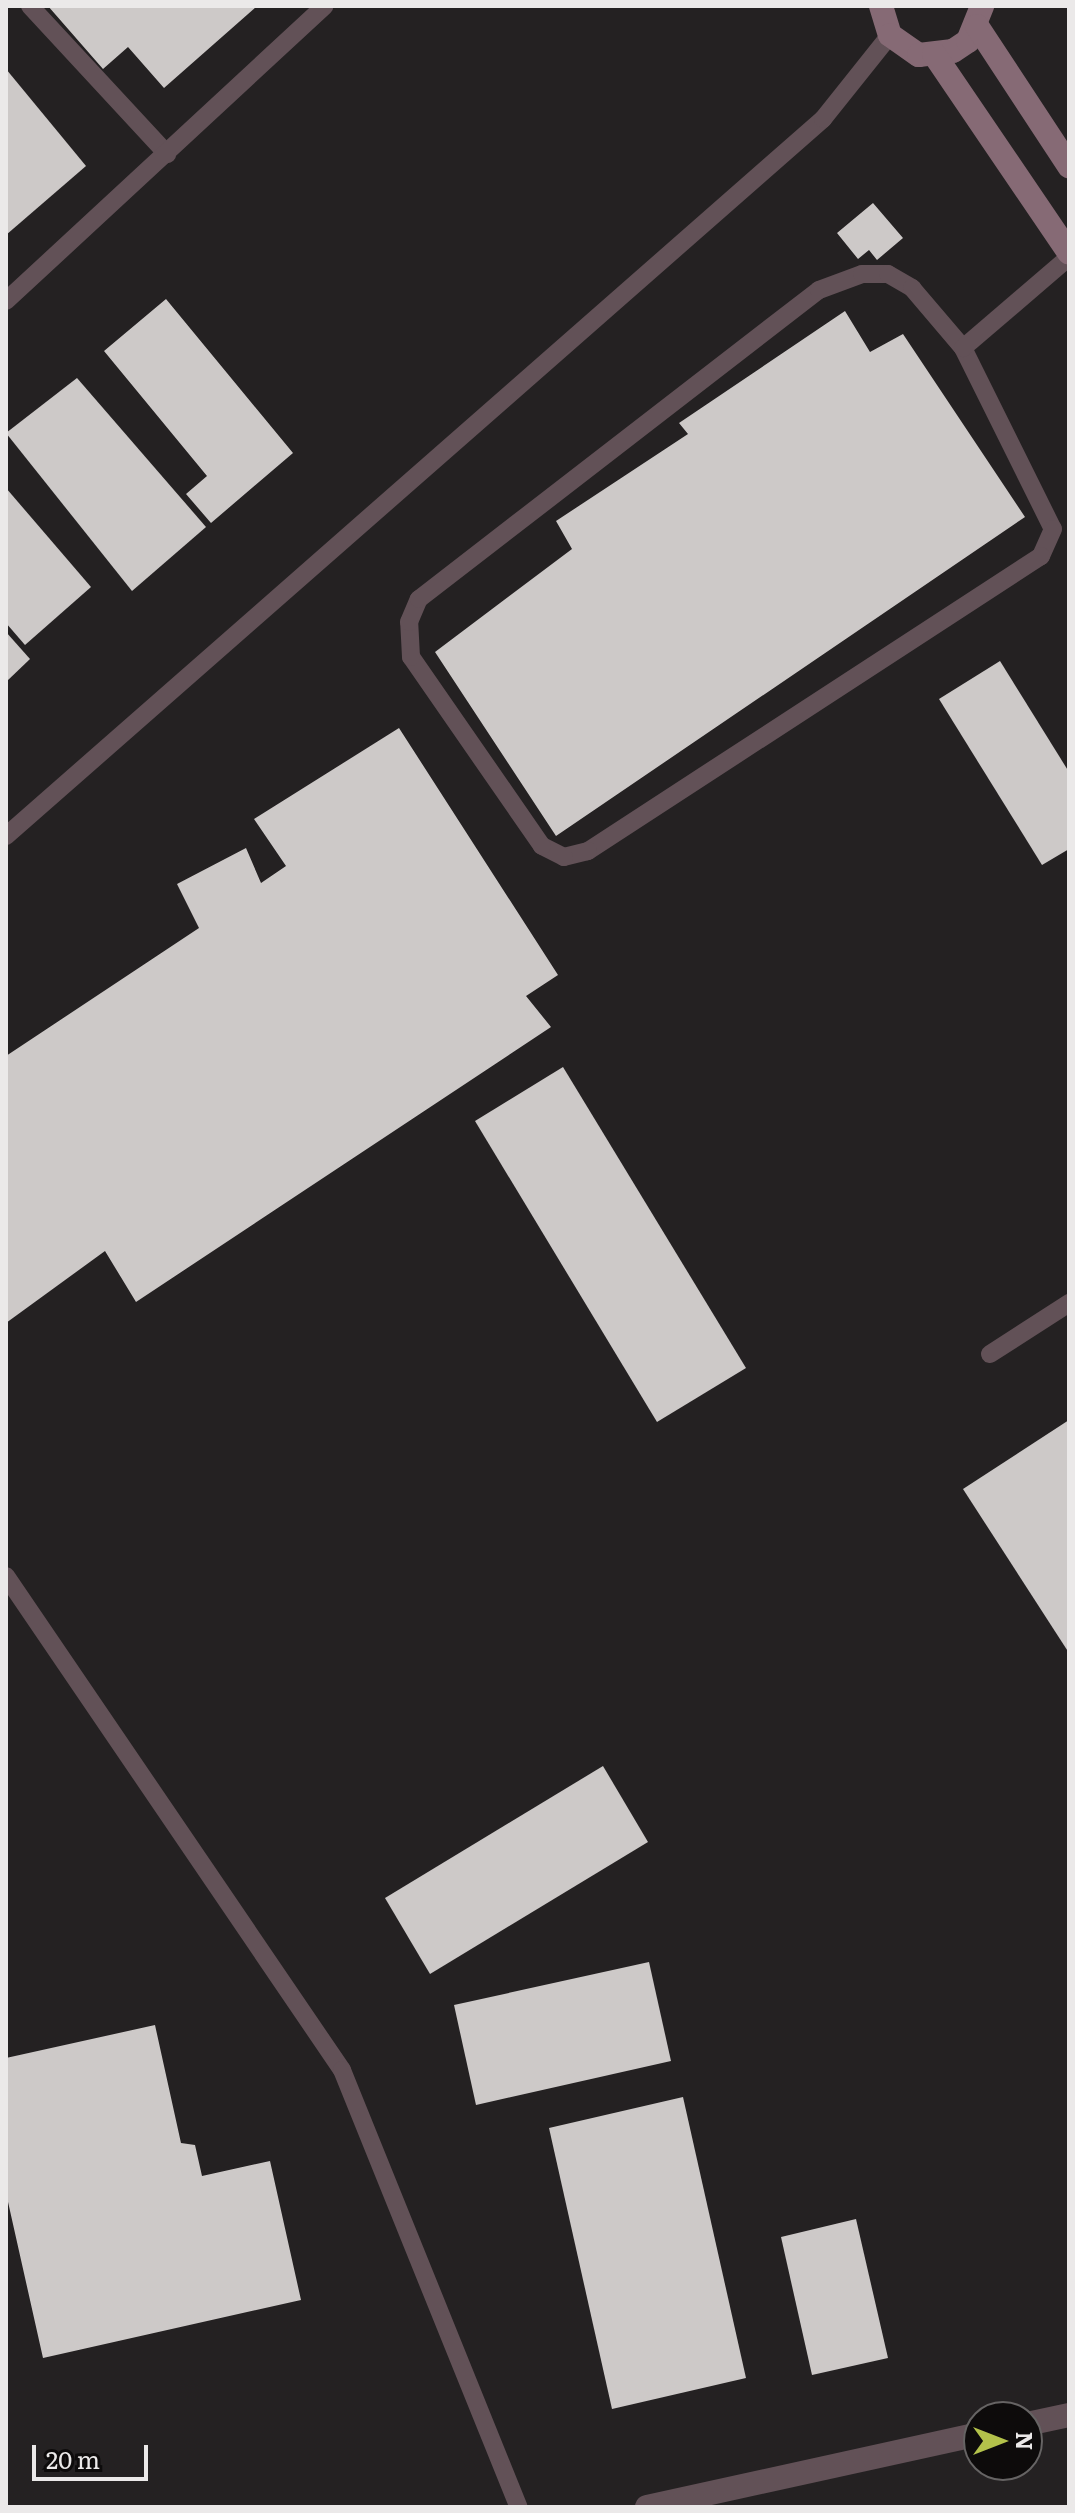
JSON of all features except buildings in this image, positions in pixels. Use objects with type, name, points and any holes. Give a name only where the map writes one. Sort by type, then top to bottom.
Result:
[{"type":"main road","points":[[881,6],[890,35],[919,55],[953,51],[980,16],[1069,166]]},
{"type":"main road","points":[[934,54],[1069,255]]},
{"type":"street","points":[[1043,2421],[1069,2415]]},
{"type":"street","points":[[647,2507],[963,2438]]},
{"type":"lane","points":[[30,6],[167,154]]},
{"type":"lane","points":[[6,301],[325,6]]},
{"type":"lane","points":[[6,836],[823,119],[890,35]]},
{"type":"lane","points":[[963,348],[1069,255]]},
{"type":"lane","points":[[862,274],[888,274],[912,288],[963,348],[1053,529],[1041,556],[588,851],[564,857],[542,846],[411,657],[409,622],[419,599],[819,290],[862,274]]},
{"type":"lane","points":[[990,1354],[1069,1303]]},
{"type":"lane","points":[[6,1576],[342,2070],[519,2507]]}]
